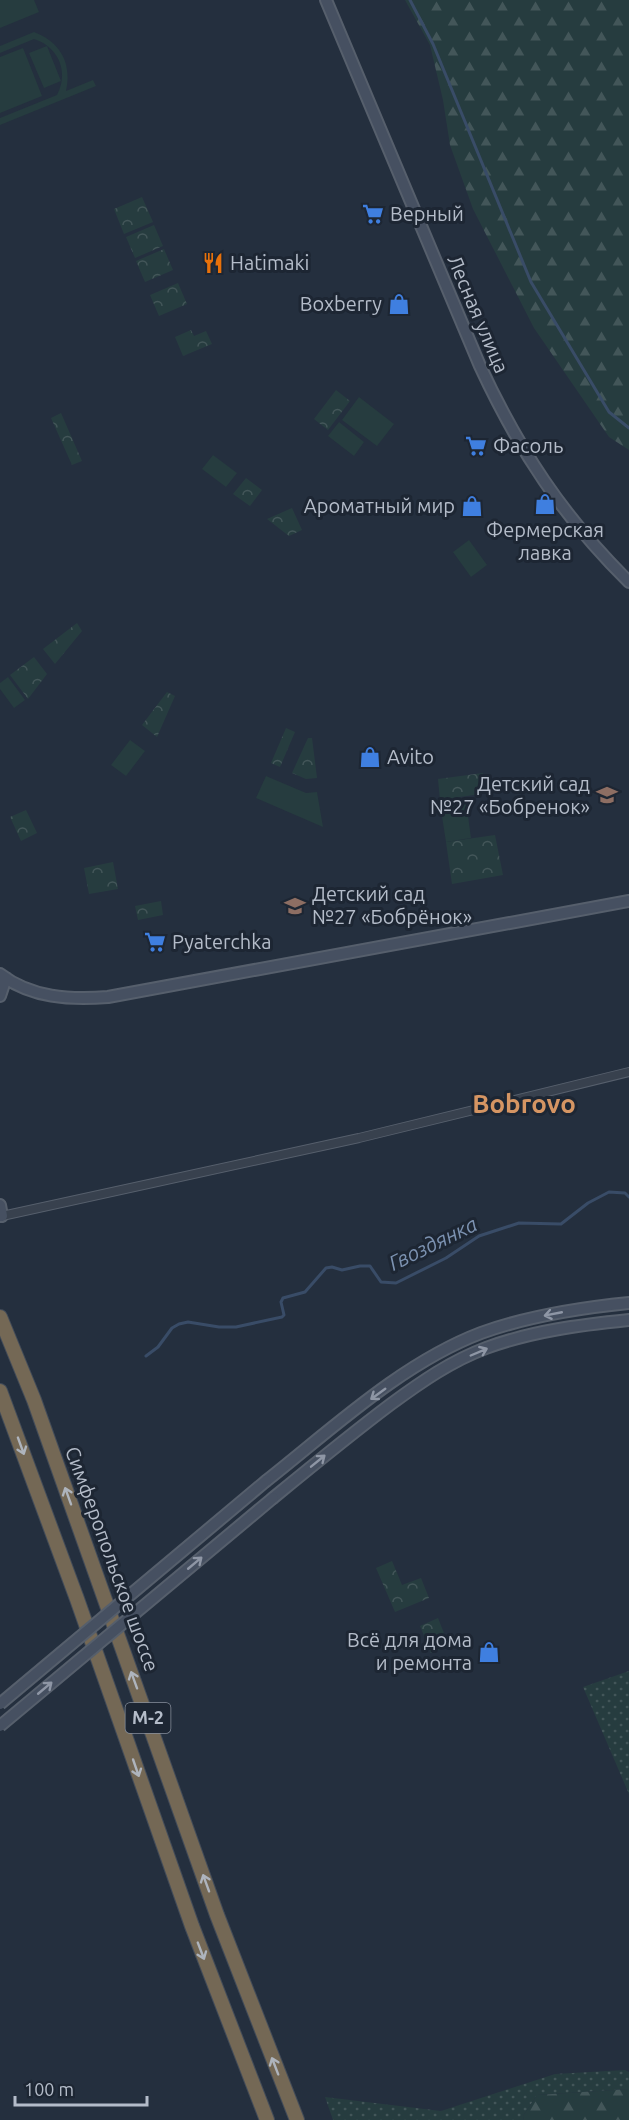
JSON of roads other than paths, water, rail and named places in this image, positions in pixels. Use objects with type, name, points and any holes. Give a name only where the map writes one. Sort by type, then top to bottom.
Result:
[{"type":"highway","name":"Симферопольское шоссе","points":[[0,1317],[38,1411],[218,1915],[297,2120]]},
{"type":"highway","name":"М-2","points":[[0,1391],[77,1599],[192,1926],[267,2120]]},
{"type":"street","name":"Лесная улица","points":[[326,0],[480,366],[503,415],[524,452],[552,493],[606,560],[629,582]]},
{"type":"street","points":[[0,996],[3,976],[26,989],[44,995],[84,999],[108,998],[629,901]]},
{"type":"street","points":[[1,1212],[355,1138],[629,1072]]},
{"type":"street","points":[[0,1704],[266,1482],[410,1370],[479,1334],[512,1323],[572,1310],[629,1303]]},
{"type":"street","points":[[0,1726],[273,1498],[418,1385],[448,1366],[485,1349],[545,1331],[629,1320]]},
{"type":"waterway","points":[[410,0],[433,44],[531,282],[609,412],[629,428]]},
{"type":"waterway","name":"Гвоздянка","points":[[146,1356],[158,1347],[172,1328],[179,1324],[188,1322],[236,1327],[282,1317],[284,1315],[281,1302],[283,1298],[305,1292],[326,1268],[342,1270],[370,1266],[381,1282],[396,1283],[446,1258],[479,1236],[519,1223],[561,1224],[588,1203],[609,1192],[625,1193],[629,1197]]},
{"type":"place","name":"Верный","points":[[373,214]]},
{"type":"place","name":"Hatimaki","points":[[213,263]]},
{"type":"place","name":"Boxberry","points":[[399,304]]},
{"type":"place","name":"Фасоль","points":[[476,446]]},
{"type":"place","name":"Фермерская лавка","points":[[545,504]]},
{"type":"place","name":"Ароматный мир","points":[[472,506]]},
{"type":"place","name":"Avito","points":[[370,757]]},
{"type":"place","name":"Детский сад №27 «Бобренок»","points":[[607,795]]},
{"type":"place","name":"Детский сад №27 «Бобрёнок»","points":[[295,906]]},
{"type":"place","name":"Pyaterchka","points":[[155,942]]},
{"type":"place","name":"Всё для дома и ремонта","points":[[489,1652]]},
{"type":"district","name":"Bobrovo","points":[[524,1104]]}]
